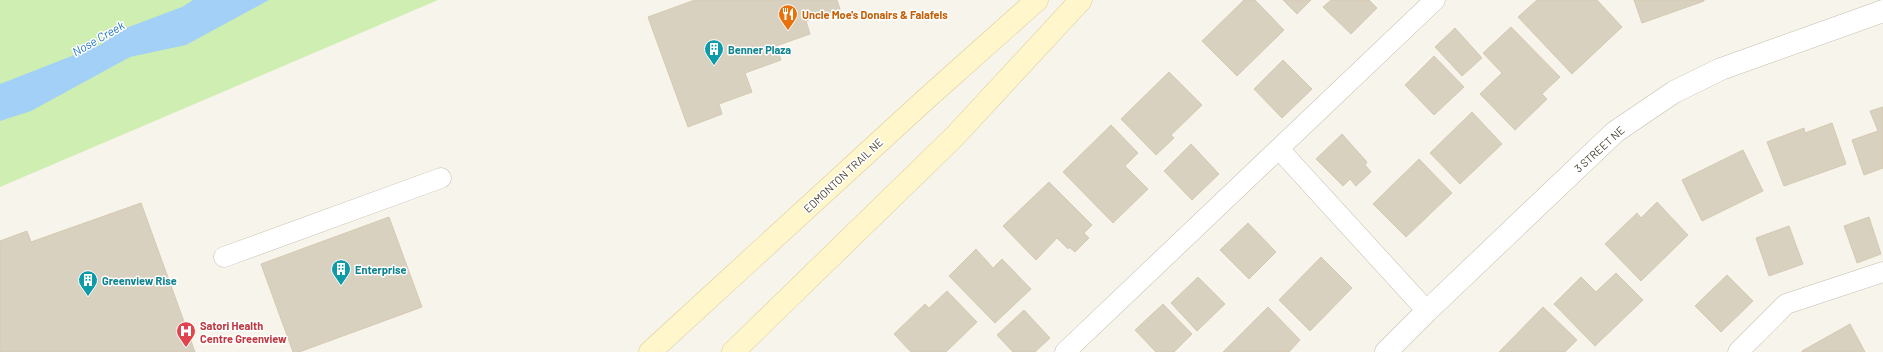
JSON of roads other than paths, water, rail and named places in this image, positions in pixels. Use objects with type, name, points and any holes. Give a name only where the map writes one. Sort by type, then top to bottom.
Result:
[{"type":"main road","name":"EDMONTON TRAIL NE","points":[[650,352],[926,98],[1037,0]]},
{"type":"main road","points":[[733,352],[954,137],[1081,0]]},
{"type":"street","name":"3 STREET NE","points":[[1386,352],[1615,132],[1674,92],[1721,69],[1883,11]]},
{"type":"lane","points":[[1066,352],[1436,0]]},
{"type":"lane","points":[[1279,149],[1427,311]]},
{"type":"lane","points":[[224,258],[441,178]]},
{"type":"lane","points":[[1738,352],[1786,304],[1883,272]]},
{"type":"water","points":[[193,0],[269,0],[186,45],[130,57],[31,111],[0,121],[0,84],[100,45],[126,28],[182,7]]},
{"type":"place","name":"Uncle Moe's Donairs & Falafels","points":[[788,31]]},
{"type":"place","name":"Benner Plaza","points":[[714,66]]},
{"type":"place","name":"Enterprise","points":[[341,286]]},
{"type":"place","name":"Greenview Rise","points":[[88,297]]},
{"type":"place","name":"Satori Health Centre Greenview","points":[[186,348]]},
{"type":"water label","name":"Nose Creek","points":[[98,38]]}]
